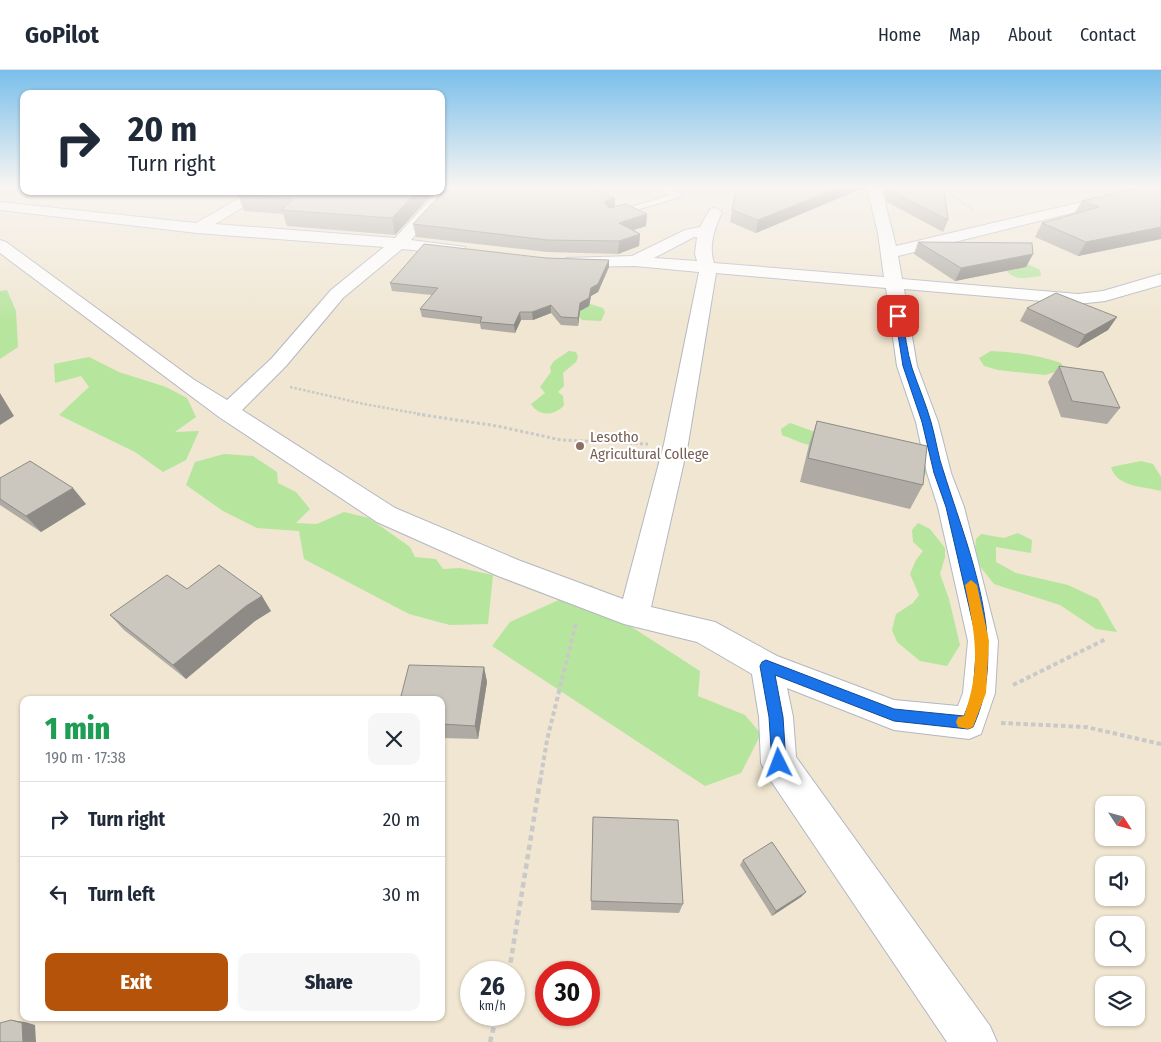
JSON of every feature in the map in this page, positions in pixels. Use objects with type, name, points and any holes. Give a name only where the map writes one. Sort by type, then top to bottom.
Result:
[{"type":"street","points":[[251,232],[400,242],[477,252]]},
{"type":"street","points":[[227,412],[279,362],[337,294],[400,242],[409,232]]},
{"type":"street","points":[[635,261],[690,233],[695,232]]},
{"type":"street","points":[[634,615],[676,444],[708,268],[703,254],[706,232]]},
{"type":"street","points":[[0,245],[227,412],[386,515],[508,568],[634,615],[704,631],[766,666],[894,715],[968,722],[979,693],[983,641],[951,507],[907,366],[886,232]]},
{"type":"street","points":[[889,253],[974,232]]},
{"type":"street","points":[[552,260],[590,263],[635,261],[1078,299],[1105,296],[1161,279]]},
{"type":"street","points":[[766,666],[776,717],[779,763],[974,1042]]},
{"type":"path","points":[[261,379],[340,400],[549,438],[604,445],[676,444]]},
{"type":"path","points":[[511,961],[547,740],[582,596]]},
{"type":"path","points":[[1009,687],[1106,639]]},
{"type":"path","points":[[968,722],[1086,726],[1161,744]]},
{"type":"path","points":[[490,1042],[494,1026]]},
{"type":"shaded area","name":"Lesotho Agricultural College","points":[[0,232],[1161,232],[1161,1042],[0,1042]]},
{"type":"green space","points":[[1023,262],[1040,270],[1041,276],[1018,278],[1007,271],[1008,267]]},
{"type":"green space","points":[[7,290],[16,311],[18,347],[0,359],[0,291]]},
{"type":"green space","points":[[590,304],[603,308],[605,312],[601,321],[582,320],[576,313]]},
{"type":"green space","points":[[569,351],[576,352],[578,357],[576,362],[563,373],[564,386],[558,392],[563,396],[564,405],[552,413],[547,414],[538,411],[531,404],[545,393],[540,387],[551,372],[550,367],[554,361]]},
{"type":"green space","points":[[991,351],[1018,353],[1044,358],[1061,363],[1065,369],[1045,375],[998,370],[984,366],[979,358]]},
{"type":"green space","points":[[89,357],[119,372],[166,387],[187,398],[196,417],[175,432],[199,431],[186,460],[163,472],[135,452],[59,415],[89,387],[81,376],[55,383],[54,364]]},
{"type":"green space","points":[[790,423],[829,437],[923,461],[928,470],[924,477],[802,443],[782,435],[781,429]]},
{"type":"green space","points":[[224,454],[253,456],[277,472],[278,483],[296,492],[310,509],[296,523],[317,524],[344,512],[369,518],[410,547],[415,557],[436,559],[443,569],[460,568],[493,575],[488,624],[450,625],[409,614],[304,559],[299,531],[257,528],[223,511],[186,485],[195,462]]},
{"type":"green space","points":[[1141,461],[1153,464],[1161,477],[1161,491],[1125,483],[1114,474],[1111,467]]},
{"type":"green space","points":[[918,523],[930,529],[945,548],[945,557],[940,574],[949,599],[960,645],[947,666],[920,661],[897,642],[892,630],[896,614],[913,603],[919,595],[910,574],[916,560],[923,551],[913,542],[912,530]]},
{"type":"green space","points":[[1018,533],[1032,540],[1031,553],[996,547],[996,562],[1016,573],[1068,585],[1098,599],[1117,632],[1096,629],[1060,605],[994,584],[979,565],[975,550],[976,539],[981,534],[1004,538]]},
{"type":"green space","points":[[592,585],[612,618],[627,624],[700,671],[698,696],[745,715],[761,734],[741,773],[705,786],[492,646],[510,622]]},
{"type":"building","points":[[483,232],[637,232],[640,234],[619,241],[547,240]]},
{"type":"building","points":[[1064,232],[1134,232],[1086,242]]},
{"type":"building","points":[[918,242],[1032,243],[1033,254],[961,268]]},
{"type":"building","points":[[424,244],[546,258],[609,260],[598,284],[591,288],[589,298],[580,303],[578,318],[561,317],[551,305],[532,312],[520,312],[514,325],[480,322],[482,317],[420,309],[438,288],[390,283]]},
{"type":"building","points":[[1056,293],[1117,317],[1085,335],[1027,308]]},
{"type":"building","points":[[1059,366],[1103,372],[1120,408],[1072,401]]},
{"type":"building","points":[[817,421],[927,446],[923,485],[808,458]]},
{"type":"building","points":[[30,461],[73,488],[26,516],[0,499],[0,478]]},
{"type":"building","points":[[219,565],[262,596],[246,606],[173,665],[110,615],[167,575],[187,589]]},
{"type":"building","points":[[409,665],[484,667],[475,726],[445,724],[445,696],[401,696]]},
{"type":"building","points":[[593,817],[678,820],[683,904],[591,901]]},
{"type":"building","points":[[772,842],[806,892],[776,911],[743,860]]},
{"type":"building","points":[[11,1020],[22,1023],[23,1042],[0,1042],[0,1023]]},
{"type":"slow traffic","points":[[963,722],[968,722],[979,693],[983,641],[971,585]]},
{"type":"place","name":"Lesotho Agricultural College","points":[[580,446]]},
{"type":"route","points":[[779,763],[776,717],[766,666],[894,715],[968,722],[979,693],[983,641],[951,507],[907,366],[898,316]]}]
